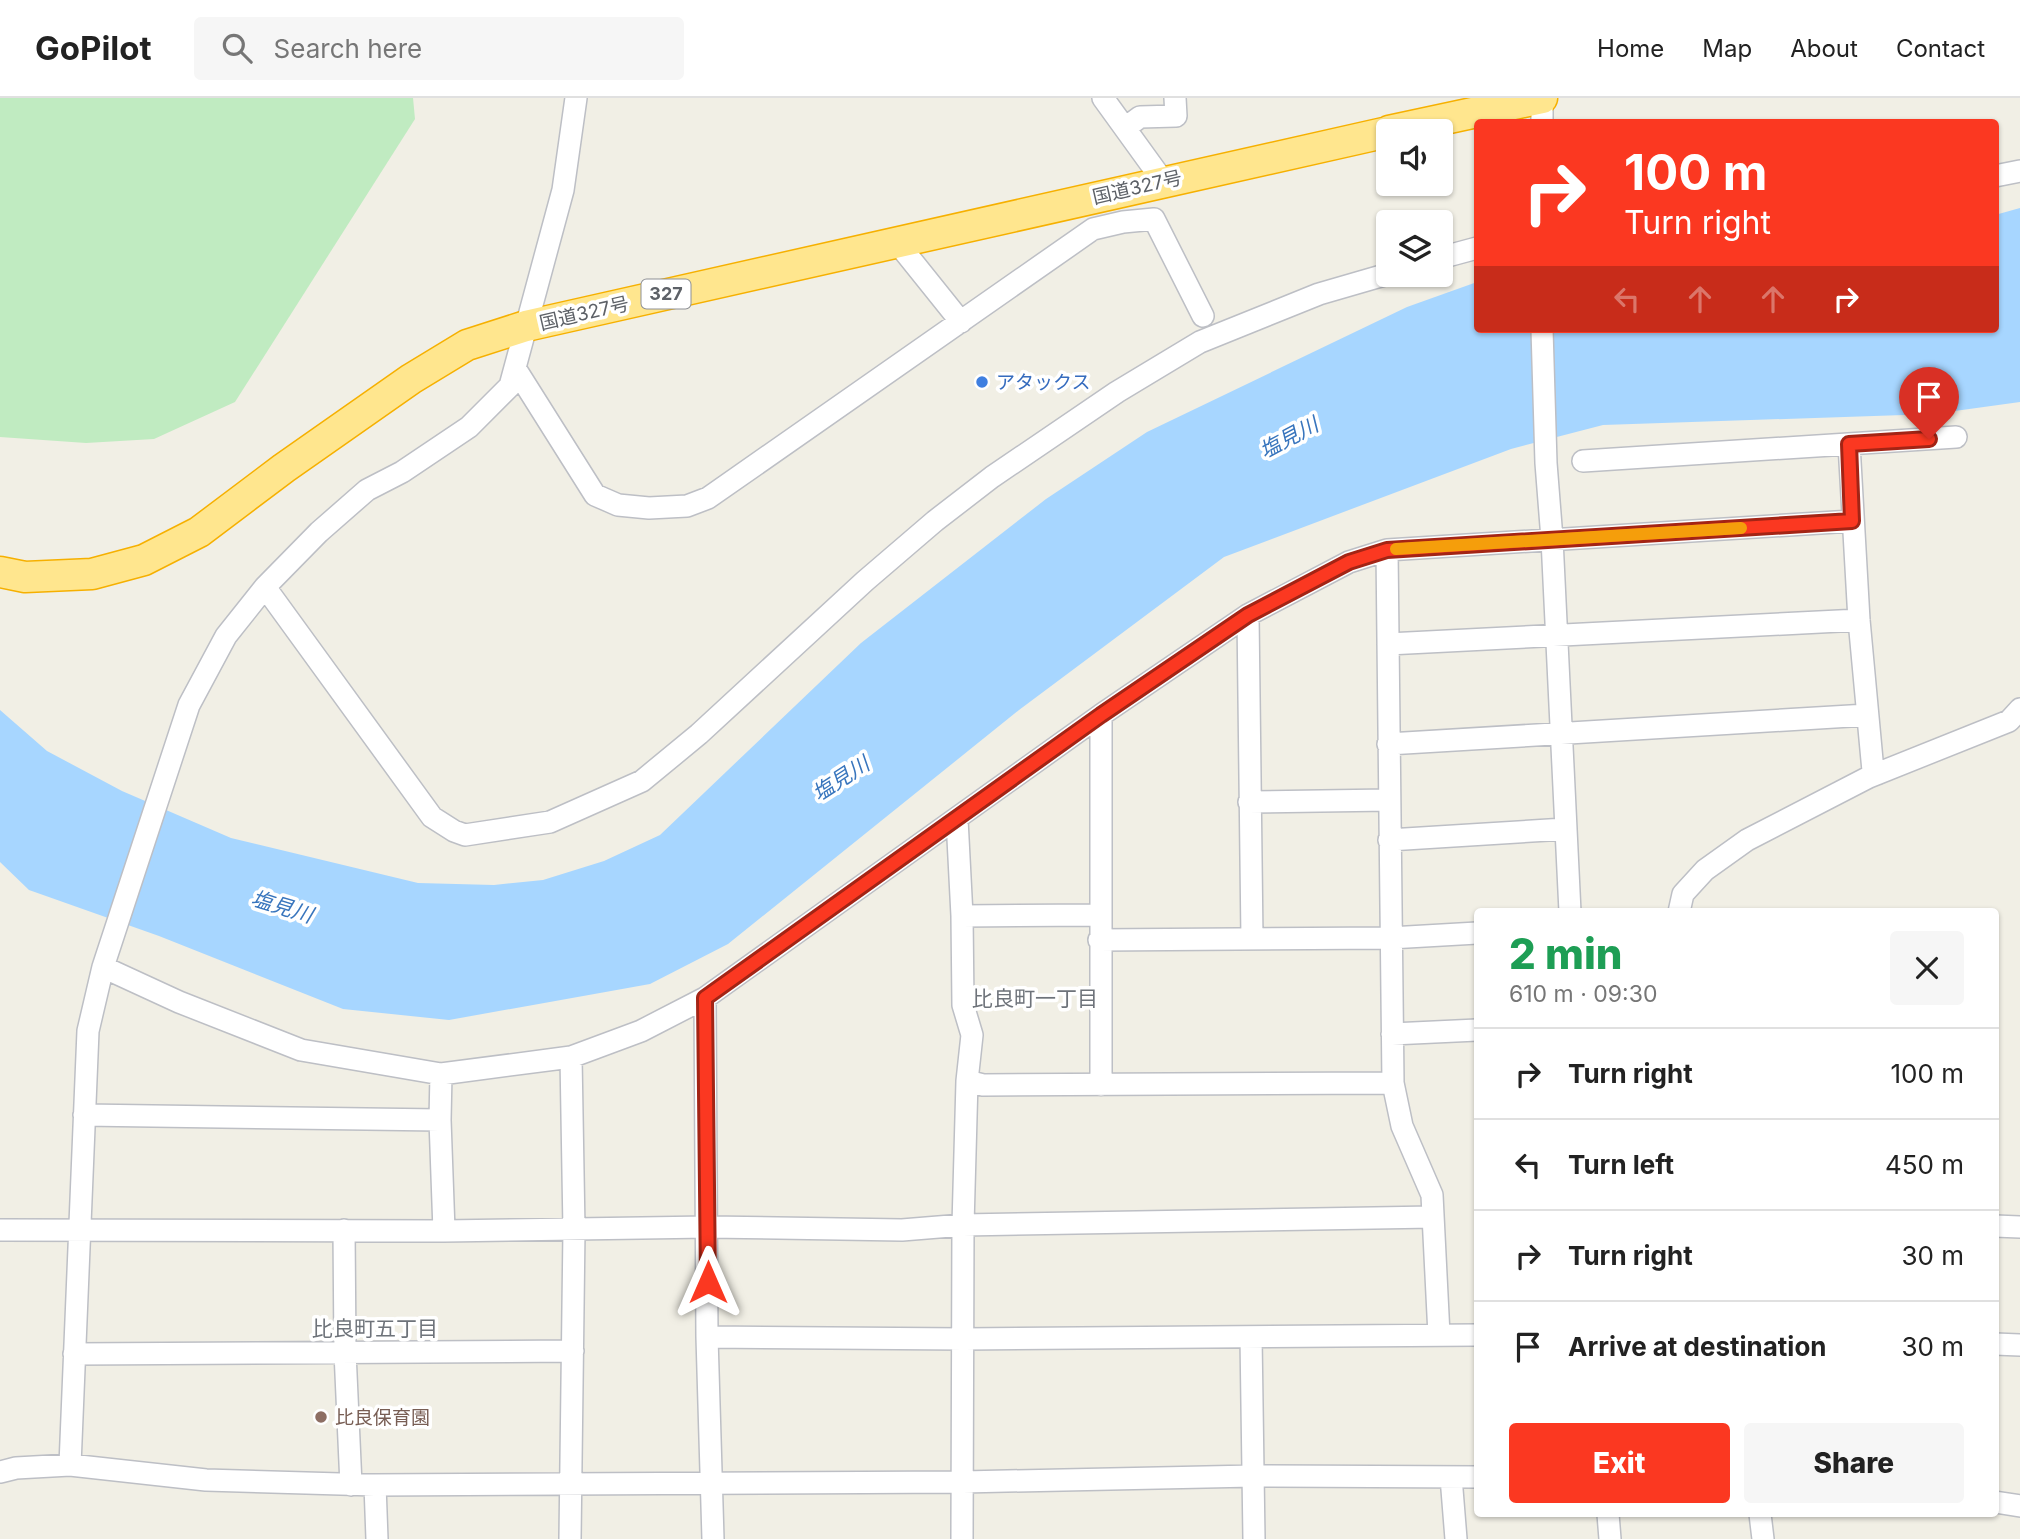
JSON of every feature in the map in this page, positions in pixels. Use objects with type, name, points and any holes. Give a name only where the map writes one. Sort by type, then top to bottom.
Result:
[{"type":"highway","name":"国道327号","points":[[1445,119],[1542,98]]},
{"type":"highway","name":"国道327号","points":[[0,572],[25,577],[92,574],[144,560],[199,532],[284,468],[411,379],[467,345],[526,326],[1376,134]]},
{"type":"street","points":[[70,1465],[88,1031],[103,967],[189,705],[226,636],[265,587],[319,532],[367,490],[402,472],[469,427],[510,386],[563,190],[576,98]]},
{"type":"street","points":[[1125,128],[1140,117],[1176,116],[1175,98]]},
{"type":"street","points":[[1542,98],[1542,119]]},
{"type":"street","points":[[1106,99],[1163,181]]},
{"type":"street","points":[[1999,175],[2020,172]]},
{"type":"street","points":[[515,368],[595,495],[618,505],[649,508],[687,506],[709,498],[1093,229],[1154,219],[1203,316]]},
{"type":"street","points":[[896,242],[961,322]]},
{"type":"street","points":[[1453,254],[1474,249]]},
{"type":"street","points":[[265,587],[432,817],[465,835],[550,822],[642,780],[699,734],[865,581],[935,521],[992,477],[1106,399],[1200,342],[1319,294],[1376,277]]},
{"type":"street","points":[[1542,333],[1546,463],[1570,908]]},
{"type":"street","points":[[1583,461],[1955,438]]},
{"type":"street","points":[[1849,444],[1852,521],[1867,715],[1873,771],[1877,774]]},
{"type":"street","points":[[103,967],[179,1002],[302,1050],[441,1074],[571,1057],[641,1031],[705,998],[1101,715],[1248,615],[1349,562],[1387,550],[1852,521]]},
{"type":"street","points":[[1387,550],[1393,1083],[1402,1126],[1432,1195],[1439,1335]]},
{"type":"street","points":[[1248,615],[1252,939]]},
{"type":"street","points":[[1388,644],[1859,620]]},
{"type":"street","points":[[1680,908],[1683,894],[1705,870],[1747,840],[1877,774],[2009,721],[2020,709]]},
{"type":"street","points":[[1101,715],[1101,1086]]},
{"type":"street","points":[[1388,744],[1867,715]]},
{"type":"street","points":[[1249,802],[1389,800]]},
{"type":"street","points":[[957,819],[963,1005],[972,1035],[967,1081],[963,1225],[962,1539]]},
{"type":"street","points":[[1390,840],[1565,829]]},
{"type":"street","points":[[962,916],[1100,915]]},
{"type":"street","points":[[1099,940],[1391,938],[1474,933]]},
{"type":"street","points":[[705,998],[710,1483],[713,1539]]},
{"type":"street","points":[[1392,1034],[1474,1030]]},
{"type":"street","points":[[570,1539],[574,1230],[571,1057]]},
{"type":"street","points":[[441,1074],[444,1231]]},
{"type":"street","points":[[967,1081],[983,1084],[1101,1086],[1393,1083]]},
{"type":"street","points":[[84,1115],[440,1120]]},
{"type":"street","points":[[0,1230],[50,1228],[79,1231],[444,1231],[708,1227],[902,1230],[963,1225],[1433,1217]]},
{"type":"street","points":[[1999,1226],[2020,1227]]},
{"type":"street","points":[[344,1230],[345,1352],[351,1485]]},
{"type":"street","points":[[708,1337],[964,1339],[1474,1335]]},
{"type":"street","points":[[1251,1337],[1254,1539]]},
{"type":"street","points":[[1999,1344],[2020,1345]]},
{"type":"street","points":[[74,1354],[573,1351]]},
{"type":"street","points":[[0,1472],[16,1468],[70,1465],[206,1480],[351,1485],[571,1486],[1253,1476],[1474,1477]]},
{"type":"street","points":[[1451,1477],[1456,1539]]},
{"type":"street","points":[[375,1485],[377,1539]]},
{"type":"street","points":[[1999,1503],[2020,1506]]},
{"type":"street","points":[[1608,1517],[1611,1539]]},
{"type":"street","points":[[1760,1517],[1763,1539]]},
{"type":"green space","points":[[0,98],[413,98],[415,119],[235,402],[154,439],[86,443],[0,437]]},
{"type":"water","name":"塩見川","points":[[2020,208],[2020,402],[1933,414],[1603,425],[1511,449],[1224,557],[1019,710],[728,944],[650,984],[449,1020],[343,1009],[159,936],[29,890],[0,862],[0,710],[47,751],[122,791],[231,838],[418,883],[494,885],[543,880],[604,861],[660,835],[861,643],[1046,499],[1147,432],[1407,307],[1474,283],[1474,333],[1999,333],[1999,214]]},
{"type":"slow traffic","points":[[1396,549],[1741,528]]},
{"type":"place","name":"アタックス","points":[[982,382]]},
{"type":"place","name":"比良保育園","points":[[321,1417]]},
{"type":"district","name":"比良町一丁目","points":[[1035,999]]},
{"type":"district","name":"比良町五丁目","points":[[375,1329]]},
{"type":"route","points":[[708,1282],[705,998],[1101,715],[1248,615],[1349,562],[1387,550],[1852,521],[1849,444],[1929,439]]}]
